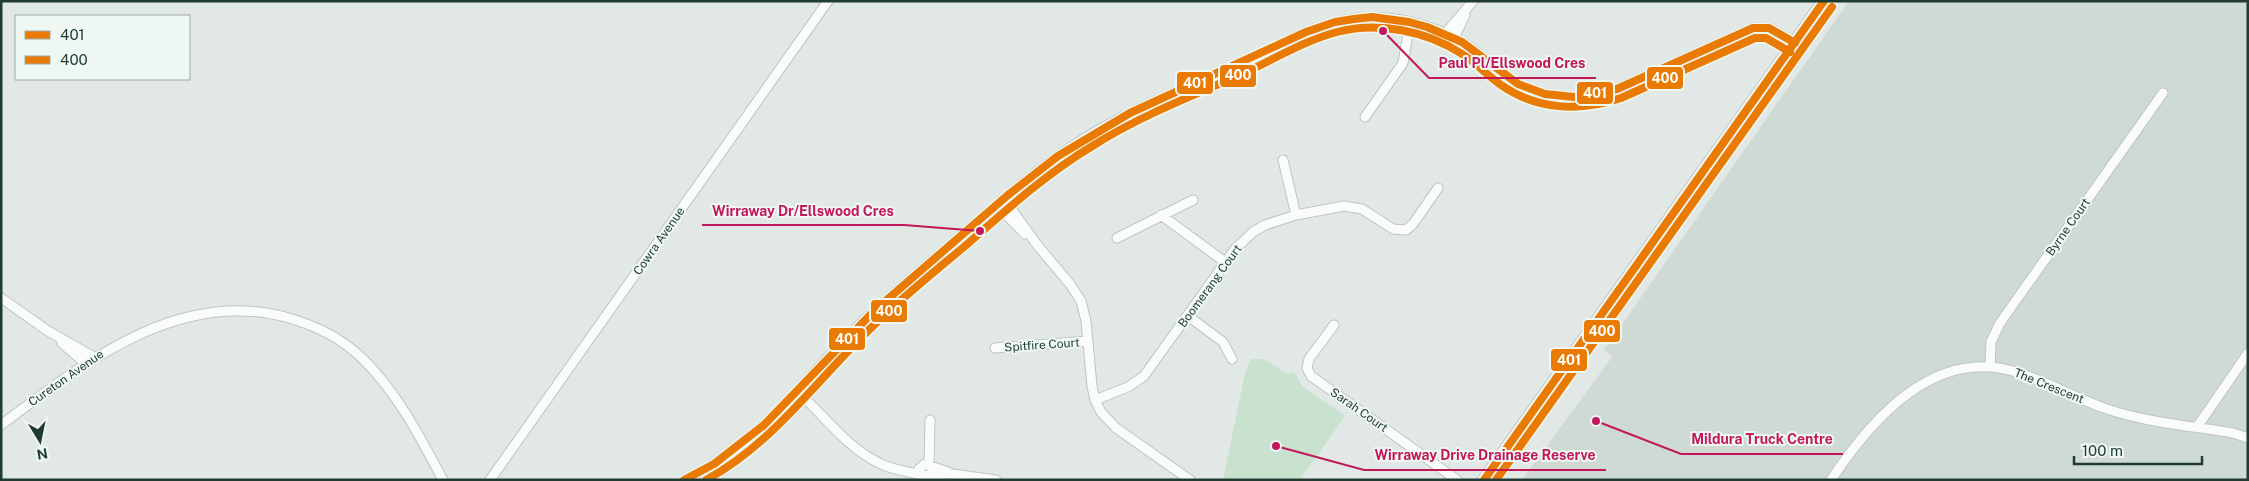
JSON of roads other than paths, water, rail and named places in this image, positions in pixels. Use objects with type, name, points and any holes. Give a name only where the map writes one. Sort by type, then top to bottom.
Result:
[{"type":"main road","points":[[1484,480],[1824,1]]},
{"type":"street","name":"Cowra Avenue","points":[[490,480],[828,1]]},
{"type":"street","points":[[1450,36],[1471,4]]},
{"type":"street","points":[[684,480],[732,453],[766,425],[869,315],[1000,202],[1054,159],[1111,122],[1160,98],[1230,69],[1315,28],[1330,23],[1366,18],[1410,22],[1450,36],[1471,48],[1517,83],[1547,95],[1576,98],[1606,94],[1753,28],[1769,28],[1795,43]]},
{"type":"street","points":[[1365,117],[1402,63],[1410,22]]},
{"type":"street","name":"Byrne Court","points":[[1990,367],[1991,342],[2000,323],[2163,93]]},
{"type":"street","points":[[1283,160],[1296,215]]},
{"type":"street","name":"Boomerang Court","points":[[1095,400],[1128,387],[1144,376],[1225,262],[1235,249],[1253,232],[1270,222],[1296,215],[1334,207],[1350,206],[1370,213],[1393,229],[1402,231],[1413,224],[1438,188]]},
{"type":"street","points":[[1117,238],[1193,200]]},
{"type":"street","points":[[1000,202],[1070,284],[1081,301],[1086,321],[1095,400],[1101,412],[1116,428],[1178,477],[1190,480]]},
{"type":"street","points":[[1162,215],[1169,223],[1225,262]]},
{"type":"street","points":[[1,298],[48,331],[94,357]]},
{"type":"street","name":"Cureton Avenue","points":[[1,425],[94,357],[138,335],[198,314],[248,310],[296,320],[330,334],[363,359],[402,407],[442,480]]},
{"type":"street","points":[[1188,316],[1223,342],[1232,359]]},
{"type":"street","name":"Sarah Court","points":[[1334,324],[1309,359],[1307,368],[1311,376],[1457,480]]},
{"type":"street","points":[[48,331],[85,363]]},
{"type":"street","name":"Spitfire Court","points":[[995,348],[1088,341]]},
{"type":"street","points":[[2197,427],[2248,353]]},
{"type":"street","name":"The Crescent","points":[[1831,480],[1861,437],[1879,418],[1913,390],[1941,375],[1974,368],[1990,367],[2020,372],[2111,410],[2157,422],[2197,427],[2248,438]]},
{"type":"street","points":[[796,394],[871,459],[890,468],[903,470],[926,469],[996,480]]},
{"type":"street","points":[[926,469],[930,420]]},
{"type":"place","name":"Paul Pl/Ellswood Cres","points":[[1383,31]]},
{"type":"place","name":"Wirraway Dr/Ellswood Cres","points":[[980,231]]},
{"type":"place","name":"Mildura Truck Centre","points":[[1596,421]]},
{"type":"place","name":"Wirraway Drive Drainage Reserve","points":[[1276,446]]}]
